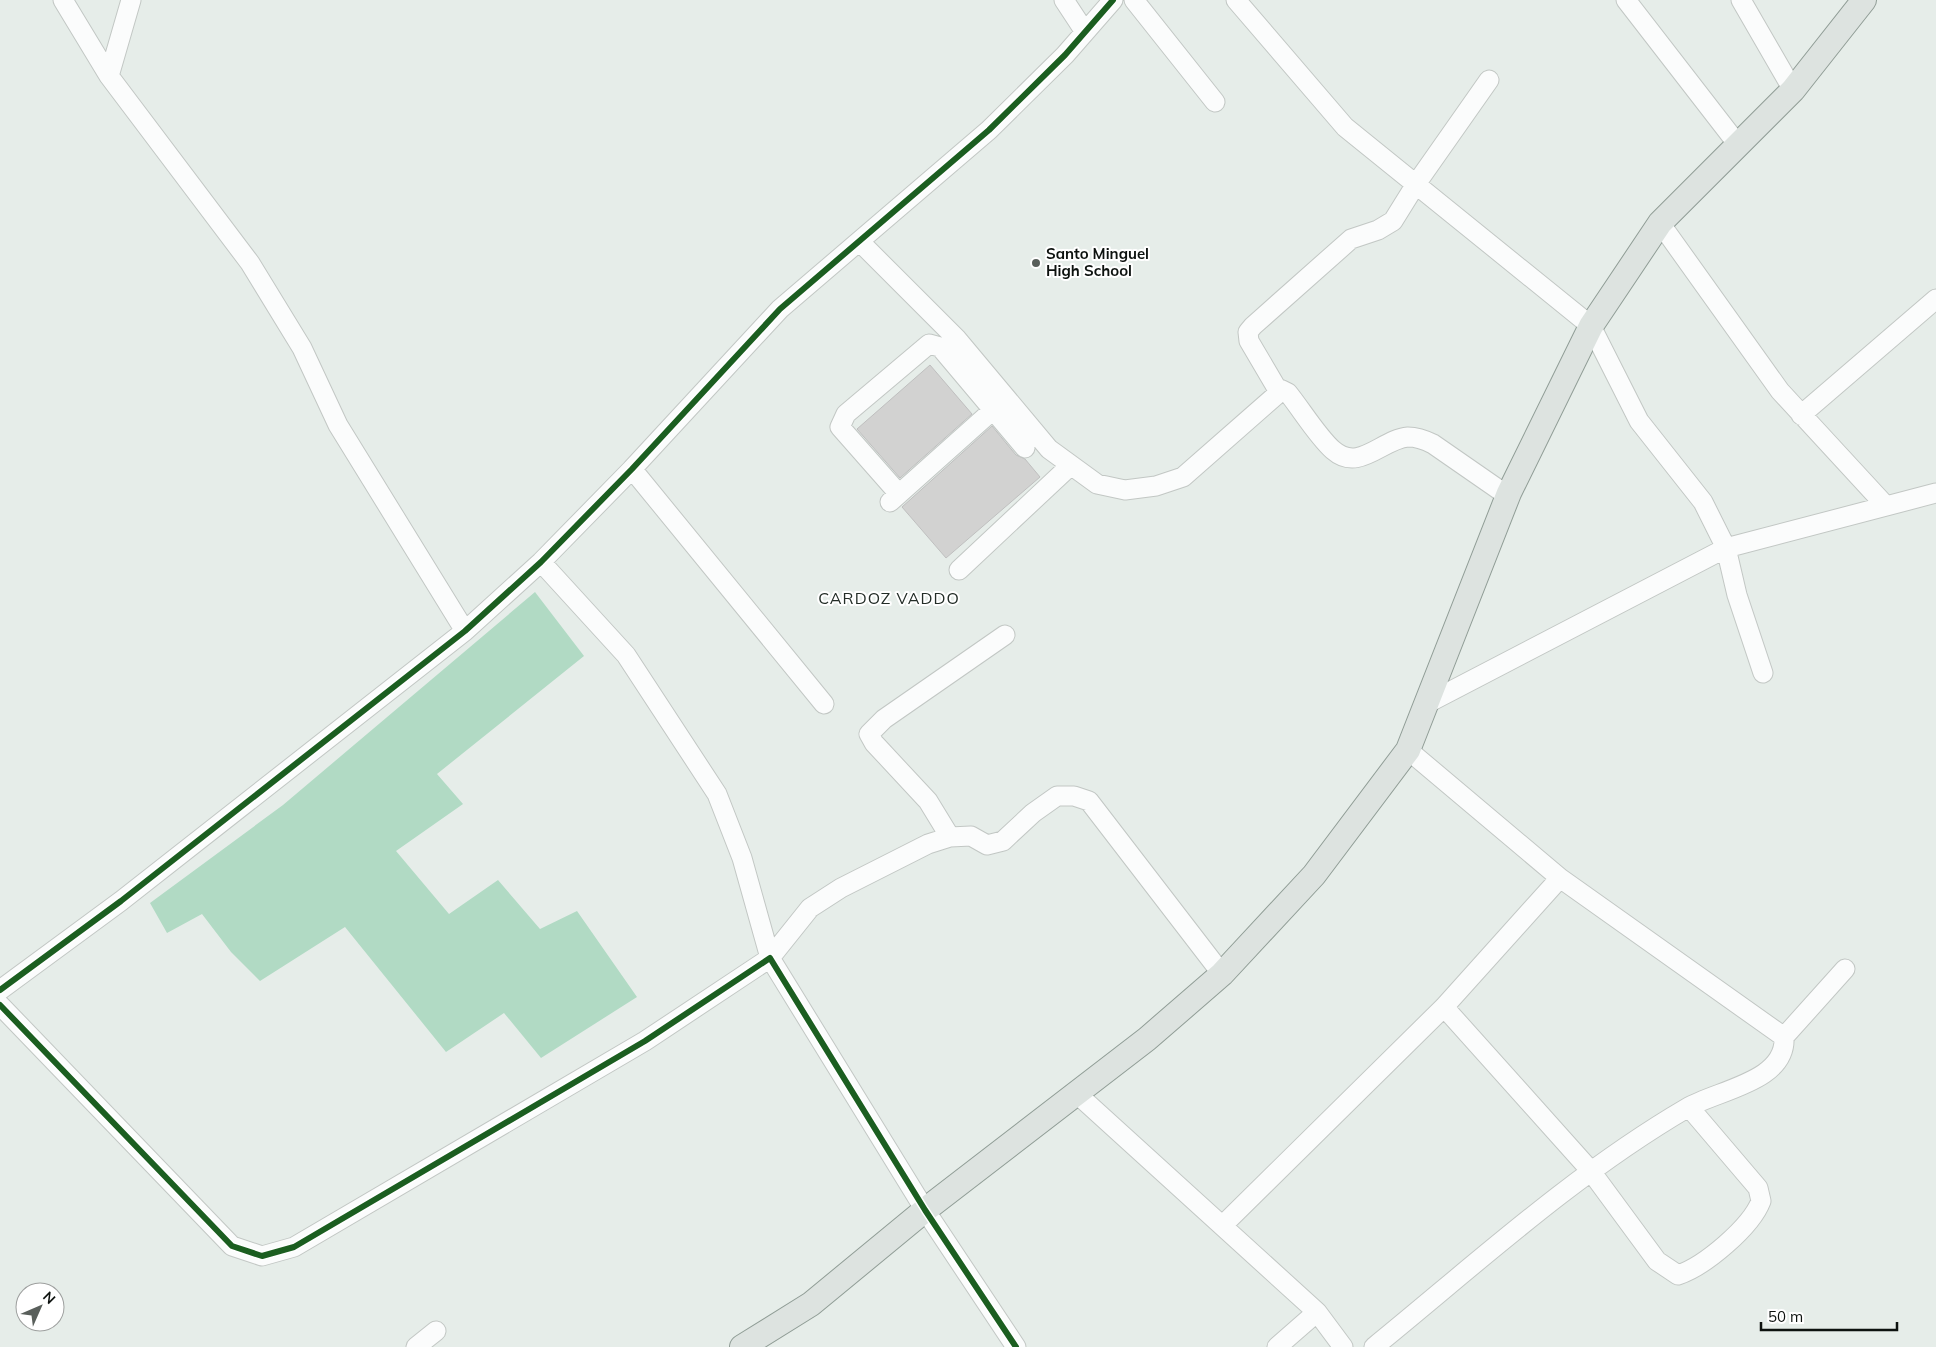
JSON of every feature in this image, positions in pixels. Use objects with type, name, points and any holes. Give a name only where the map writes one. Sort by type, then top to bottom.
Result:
[{"type":"main road","points":[[742,1347],[811,1304],[924,1210],[1147,1039],[1222,974],[1314,875],[1408,750],[1508,496],[1591,326],[1660,223],[1793,90],[1864,0]]},
{"type":"street","points":[[63,0],[109,76],[250,263],[302,348],[338,425],[466,631]]},
{"type":"street","points":[[109,76],[130,0]]},
{"type":"street","points":[[1064,0],[1085,32]]},
{"type":"street","points":[[1134,0],[1215,102]]},
{"type":"street","points":[[1236,0],[1345,127],[1591,326],[1639,421],[1703,502],[1726,548],[1737,595],[1763,672]]},
{"type":"street","points":[[1626,0],[1739,146]]},
{"type":"street","points":[[1741,0],[1793,90]]},
{"type":"street","points":[[0,990],[121,901],[466,631],[541,562],[632,469],[780,309],[989,130],[1085,32],[1103,4]]},
{"type":"street","points":[[1279,392],[1249,341],[1248,332],[1352,239],[1378,230],[1393,221],[1416,184],[1489,80]]},
{"type":"street","points":[[1660,223],[1780,390],[1886,506]]},
{"type":"street","points":[[860,242],[957,339],[1050,449],[1097,484],[1125,490],[1156,486],[1183,477],[1279,392],[1285,390],[1333,450],[1346,458],[1364,456],[1406,437],[1421,438],[1433,444],[1508,496]]},
{"type":"street","points":[[1801,415],[1936,299]]},
{"type":"street","points":[[1007,398],[992,411],[895,498],[840,427],[846,414],[929,344],[940,347],[992,411],[1025,448]]},
{"type":"street","points":[[959,570],[1070,465]]},
{"type":"street","points":[[632,469],[824,704]]},
{"type":"street","points":[[1426,704],[1726,548],[1936,493]]},
{"type":"street","points":[[541,562],[626,655],[718,794],[742,858],[770,958],[924,1210],[1016,1347]]},
{"type":"street","points":[[950,837],[928,801],[874,743],[869,734],[884,719],[1005,636]]},
{"type":"street","points":[[1408,750],[1560,878],[1784,1037]]},
{"type":"street","points":[[0,1006],[232,1246],[262,1256],[294,1247],[514,1120],[645,1041],[770,958],[810,908],[841,888],[928,844],[950,837],[971,836],[987,845],[1003,841],[1033,813],[1057,796],[1074,796],[1089,801],[1222,974]]},
{"type":"street","points":[[1223,1225],[1444,1007],[1560,878]]},
{"type":"street","points":[[1374,1347],[1590,1170],[1689,1107],[1754,1081],[1774,1064],[1785,1048],[1784,1037],[1845,969]]},
{"type":"street","points":[[1444,1007],[1590,1170],[1657,1262],[1678,1275],[1693,1270],[1749,1224],[1762,1201],[1758,1188],[1689,1107]]},
{"type":"street","points":[[1076,1093],[1317,1312],[1343,1347]]},
{"type":"street","points":[[1277,1347],[1317,1312]]},
{"type":"street","points":[[416,1347],[436,1331]]},
{"type":"green space","points":[[535,592],[584,656],[437,774],[463,804],[396,851],[449,914],[498,880],[540,929],[577,911],[637,997],[541,1058],[504,1013],[446,1052],[345,927],[260,981],[231,952],[202,914],[167,933],[150,903],[283,805]]},
{"type":"building","points":[[930,365],[972,414],[900,478],[857,429]]},
{"type":"building","points":[[992,426],[1016,455],[1025,459],[1040,477],[946,558],[902,507]]},
{"type":"cycle path","points":[[0,990],[121,901],[465,631],[541,562],[632,469],[780,309],[989,130],[1065,55],[1113,0]]},
{"type":"cycle path","points":[[0,1005],[232,1246],[262,1256],[294,1247],[645,1041],[770,958],[925,1210],[1016,1347]]},
{"type":"place","name":"Santo Minguel High School","points":[[1036,263]]},
{"type":"district","name":"CARDOZ VADDO","points":[[889,598]]}]
